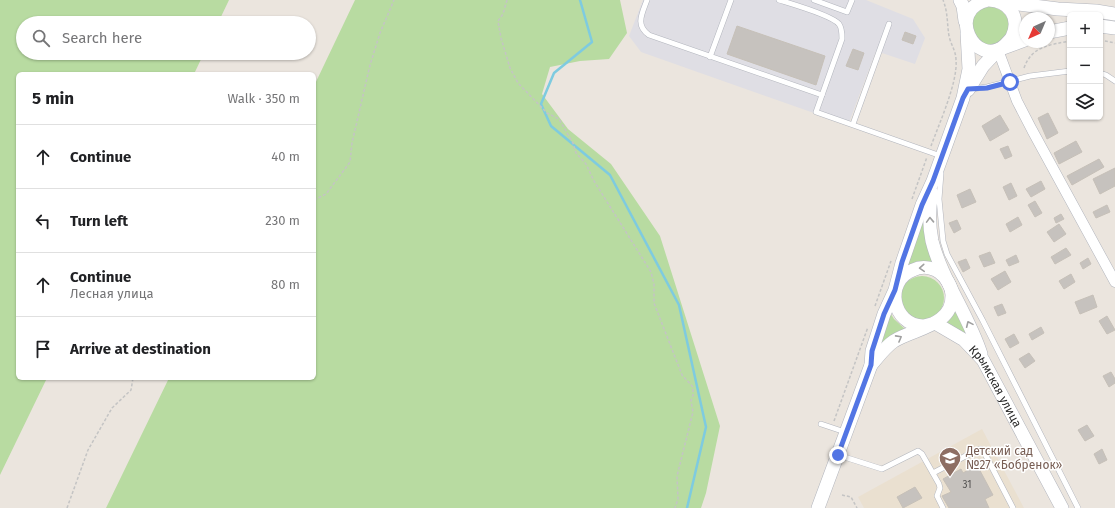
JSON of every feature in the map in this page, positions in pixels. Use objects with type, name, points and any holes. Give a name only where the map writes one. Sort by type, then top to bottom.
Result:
[{"type":"street","points":[[960,0],[963,6],[966,28],[969,68],[966,94]]},
{"type":"street","points":[[935,323],[923,326],[913,324],[904,318],[898,310],[894,300],[895,290],[902,262],[922,205],[933,181],[966,94],[983,66],[1011,39],[1014,32],[1014,17],[1009,8],[993,1]]},
{"type":"street","points":[[1019,42],[998,50],[989,51],[981,49],[971,40],[966,28],[970,10],[975,5],[993,1],[1115,14]]},
{"type":"street","points":[[1103,26],[1115,28]]},
{"type":"street","points":[[1055,31],[1067,29]]},
{"type":"street","points":[[998,50],[1017,101],[1115,282]]},
{"type":"street","points":[[933,181],[930,200],[932,241],[983,360]]},
{"type":"street","points":[[818,508],[871,365],[872,351],[884,314],[899,280],[904,274],[920,268],[936,270],[943,275],[950,284],[952,292],[952,302],[949,311],[943,318],[935,323],[906,334],[893,342],[871,365]]},
{"type":"street","name":"Крымская улица","points":[[935,323],[964,340],[983,360],[1062,508]]},
{"type":"lane","points":[[647,0],[640,24],[644,32],[650,36],[822,95]]},
{"type":"lane","points":[[710,57],[731,0]]},
{"type":"lane","points":[[780,0],[831,18],[839,24],[842,31],[842,39],[816,112],[942,156],[939,199],[943,241],[947,254],[983,321],[1078,508]]},
{"type":"lane","points":[[814,0],[848,12],[852,0]]},
{"type":"lane","points":[[854,124],[889,24]]},
{"type":"lane","points":[[966,94],[1030,76],[1067,71]]},
{"type":"lane","points":[[1103,74],[1115,81]]},
{"type":"lane","points":[[821,424],[846,433]]},
{"type":"lane","points":[[933,474],[980,449],[984,452],[1013,508]]},
{"type":"lane","points":[[838,455],[882,469],[918,451],[922,454],[940,488],[937,496],[943,508]]},
{"type":"path","points":[[316,199],[326,194],[350,162],[352,143],[370,65],[380,33],[394,0]]},
{"type":"path","points":[[507,0],[503,14],[498,21],[501,38],[510,68],[518,83],[532,98],[547,113],[559,119],[573,143],[576,153],[586,164],[594,181],[651,272],[654,284],[654,303],[682,375],[693,387],[691,401],[693,412],[677,476],[678,499],[675,508]]},
{"type":"path","points":[[911,203],[955,77],[957,62],[950,37],[947,10],[943,0]]},
{"type":"path","points":[[1103,41],[1115,43]]},
{"type":"path","points":[[1024,68],[1027,60],[1033,53],[1043,47],[1067,42]]},
{"type":"path","points":[[874,308],[893,256]]},
{"type":"path","points":[[832,428],[869,323]]},
{"type":"path","points":[[67,508],[88,450],[112,408],[131,390],[133,380]]},
{"type":"path","points":[[842,495],[851,497],[857,508]]},
{"type":"shaded area","points":[[643,0],[866,0],[913,19],[925,38],[915,64],[876,51],[848,125],[641,52],[629,36]]},
{"type":"shaded area","name":"Детский сад №27 «Бобренок»","points":[[982,429],[1024,508],[864,508],[858,497]]},
{"type":"green space","points":[[0,0],[229,0],[221,16],[16,16],[16,60],[201,60],[195,72],[16,72],[16,380],[46,380],[0,475]]},
{"type":"green space","points":[[355,0],[620,0],[627,33],[609,59],[580,61],[550,67],[542,94],[568,129],[611,164],[660,236],[720,426],[706,493],[701,508],[106,508],[168,380],[316,380],[316,82]]},
{"type":"green space","points":[[986,7],[994,7],[1001,10],[1006,15],[1009,26],[1006,37],[1001,42],[994,45],[986,45],[979,42],[974,37],[971,30],[971,22],[974,15],[979,10]]},
{"type":"green space","points":[[922,217],[937,266],[905,268]]},
{"type":"green space","points":[[922,276],[934,280],[940,286],[944,298],[940,310],[934,316],[922,320],[910,316],[904,310],[900,298],[904,286],[910,280]]},
{"type":"green space","points":[[957,308],[972,340],[947,323]]},
{"type":"green space","points":[[889,311],[894,319],[906,330],[878,346]]},
{"type":"building","points":[[737,26],[825,56],[816,85],[727,54]]},
{"type":"building","points":[[905,32],[916,36],[913,44],[902,40]]},
{"type":"building","points":[[853,49],[864,53],[858,70],[846,66]]},
{"type":"building","points":[[1048,113],[1058,133],[1047,139],[1038,118]]},
{"type":"building","points":[[1000,115],[1009,130],[990,141],[982,126]]},
{"type":"building","points":[[1076,141],[1082,152],[1059,164],[1054,153]]},
{"type":"building","points":[[1008,146],[1012,156],[1005,159],[1000,149]]},
{"type":"building","points":[[1099,159],[1104,167],[1072,185],[1067,176]]},
{"type":"building","points":[[1115,168],[1115,186],[1100,194],[1093,179]]},
{"type":"building","points":[[1041,181],[1045,189],[1031,197],[1026,189]]},
{"type":"building","points":[[1011,183],[1017,196],[1009,200],[1003,187]]},
{"type":"building","points":[[970,189],[976,202],[962,208],[957,195]]},
{"type":"building","points":[[1035,201],[1042,213],[1035,217],[1028,205]]},
{"type":"building","points":[[1107,205],[1110,212],[1096,218],[1093,212]]},
{"type":"building","points":[[1061,214],[1064,219],[1056,223],[1054,218]]},
{"type":"building","points":[[1018,217],[1022,225],[1010,232],[1006,224]]},
{"type":"building","points":[[957,220],[961,229],[954,233],[949,223]]},
{"type":"building","points":[[1059,224],[1066,234],[1054,242],[1047,232]]},
{"type":"building","points":[[1066,248],[1071,255],[1055,264],[1051,257]]},
{"type":"building","points":[[990,252],[995,263],[984,267],[979,256]]},
{"type":"building","points":[[1016,255],[1019,262],[1009,266],[1006,260]]},
{"type":"building","points":[[1088,258],[1091,264],[1083,269],[1080,263]]},
{"type":"building","points":[[966,259],[970,268],[963,272],[958,262]]},
{"type":"building","points":[[1005,271],[1011,282],[998,290],[991,279]]},
{"type":"building","points":[[1071,274],[1075,282],[1064,289],[1059,281]]},
{"type":"building","points":[[1093,295],[1097,307],[1080,314],[1075,302]]},
{"type":"building","points":[[1002,304],[1006,313],[998,316],[994,307]]},
{"type":"building","points":[[1107,316],[1115,330],[1107,334],[1099,321]]},
{"type":"building","points":[[1041,327],[1044,333],[1032,340],[1029,334]]},
{"type":"building","points":[[1014,334],[1019,343],[1010,348],[1005,339]]},
{"type":"building","points":[[1029,353],[1035,361],[1025,368],[1019,359]]},
{"type":"building","points":[[1111,372],[1115,379],[1115,383],[1109,387],[1103,376]]},
{"type":"building","points":[[1087,425],[1094,436],[1085,441],[1078,430]]},
{"type":"building","points":[[1102,449],[1107,460],[1099,464],[1094,454]]},
{"type":"building","points":[[977,465],[993,495],[985,499],[989,508],[949,508],[942,496],[951,492],[943,479],[961,469],[963,473]]},
{"type":"building","points":[[915,487],[922,498],[903,508],[897,497]]},
{"type":"waterway","points":[[580,0],[592,42],[554,73],[541,104],[551,126],[610,175],[679,305],[706,427],[687,508]]},
{"type":"place","name":"Детский сад №27 «Бобренок»","points":[[950,478]]},
{"type":"route","points":[[838,455],[871,365],[872,351],[884,314],[895,290],[902,262],[963,98],[968,89],[987,88],[1010,82]]}]
